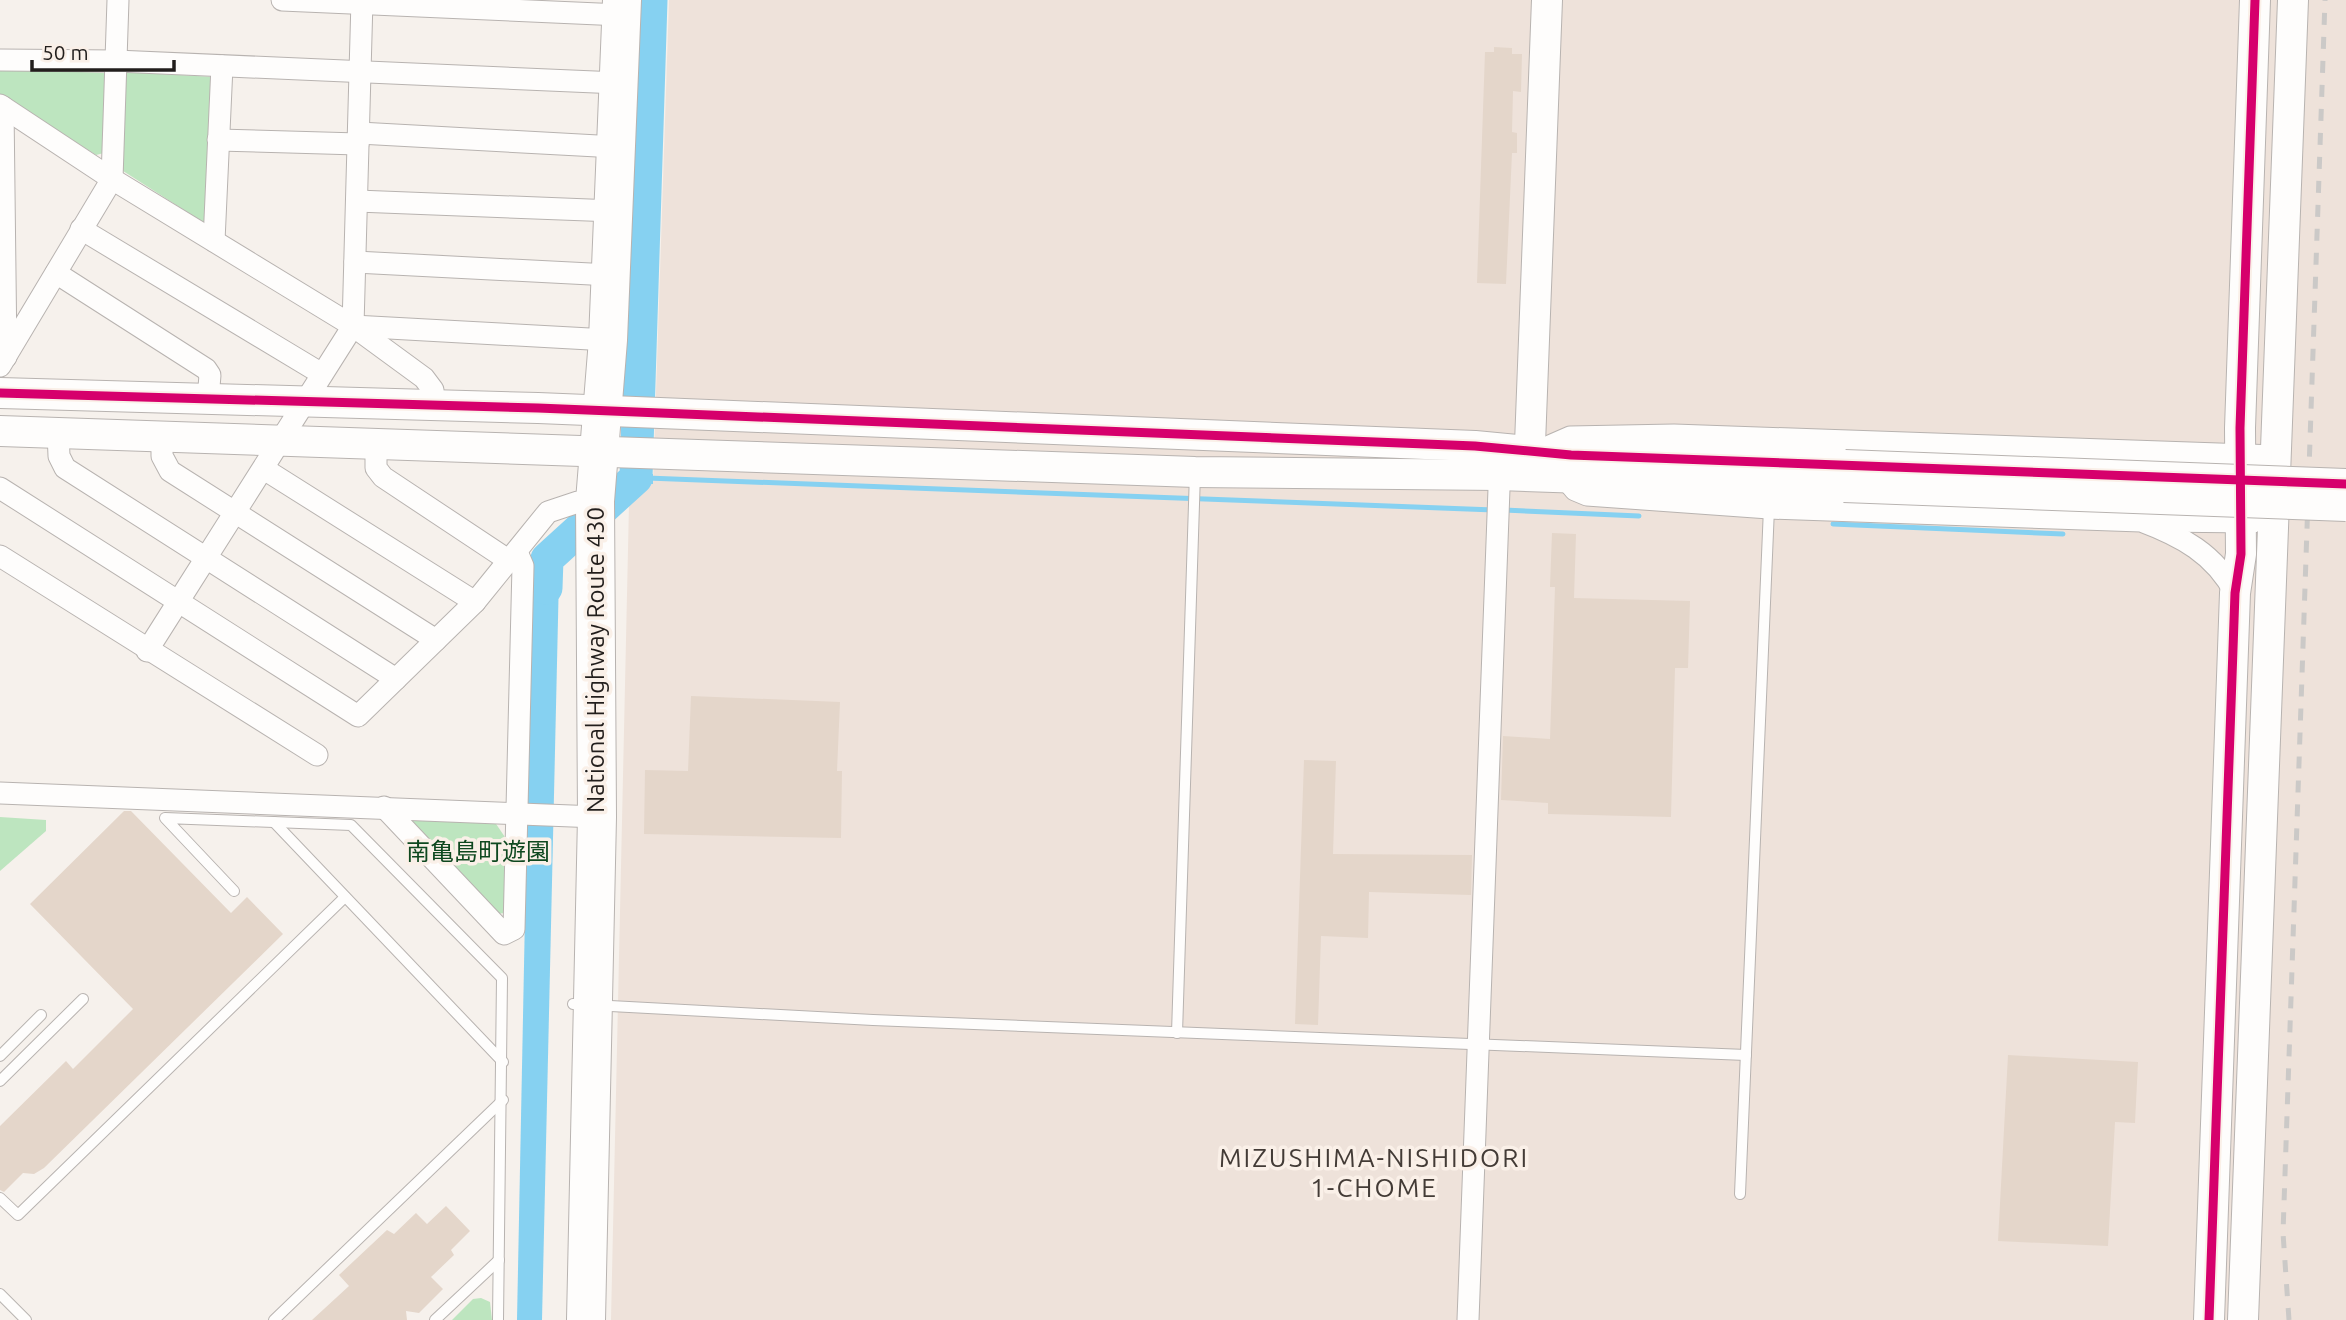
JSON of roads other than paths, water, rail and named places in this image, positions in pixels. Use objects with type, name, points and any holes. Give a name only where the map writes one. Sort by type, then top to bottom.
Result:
[{"type":"highway","name":"National Highway Route 430","points":[[586,1320],[583,1005],[577,816],[584,522],[617,452],[619,412],[598,340],[612,7]]},
{"type":"highway","name":"National Highway Route 430","points":[[565,1320],[583,1005]]},
{"type":"street","points":[[3,361],[111,179],[118,0]]},
{"type":"street","points":[[282,0],[612,7]]},
{"type":"street","points":[[1532,459],[1547,0]]},
{"type":"street","points":[[2208,1320],[2235,593],[2241,554],[2240,456],[2255,0]]},
{"type":"street","points":[[2243,1320],[2293,0]]},
{"type":"street","points":[[147,651],[353,326],[362,1]]},
{"type":"street","points":[[0,60],[116,61],[609,83]]},
{"type":"street","points":[[214,241],[222,66]]},
{"type":"street","points":[[1,106],[111,179],[353,326],[424,378],[433,390],[434,404]]},
{"type":"street","points":[[1,106],[3,361]]},
{"type":"street","points":[[219,140],[359,138],[606,147]]},
{"type":"street","points":[[357,201],[604,211]]},
{"type":"street","points":[[81,229],[322,374]]},
{"type":"street","points":[[355,262],[600,275]]},
{"type":"street","points":[[56,272],[206,369],[210,375],[208,400]]},
{"type":"street","points":[[353,326],[598,340]]},
{"type":"street","points":[[0,393],[261,402],[306,400],[619,412],[1498,485]]},
{"type":"street","points":[[0,431],[617,452],[1194,490],[1498,485],[1532,459],[1570,437],[1674,435],[2276,456]]},
{"type":"street","points":[[58,432],[59,456],[65,468],[396,679]]},
{"type":"street","points":[[162,436],[162,456],[170,471],[436,640]]},
{"type":"street","points":[[376,444],[376,468],[383,477],[514,557],[523,566],[521,814],[514,929],[504,934],[384,807]]},
{"type":"street","points":[[1532,459],[2346,506]]},
{"type":"street","points":[[1532,459],[1565,478],[1575,490],[1587,495],[1769,509],[2141,521],[2273,522]]},
{"type":"street","points":[[264,469],[475,602]]},
{"type":"street","points":[[1565,478],[1845,476],[2346,484]]},
{"type":"street","points":[[1468,1320],[1498,485]]},
{"type":"street","points":[[0,488],[358,716],[475,602],[548,512],[584,522]]},
{"type":"street","points":[[2141,521],[2177,534],[2196,548],[2223,571],[2235,593]]},
{"type":"street","points":[[0,556],[147,651],[317,755]]},
{"type":"street","points":[[0,793],[577,816]]},
{"type":"lane","points":[[1177,1033],[1194,490]]},
{"type":"lane","points":[[1740,1195],[1769,509]]},
{"type":"lane","points":[[234,891],[164,818],[351,824],[502,978],[503,1100],[498,1320]]},
{"type":"lane","points":[[274,822],[503,1062]]},
{"type":"lane","points":[[1,1200],[18,1215],[345,897]]},
{"type":"lane","points":[[0,1081],[83,999]]},
{"type":"lane","points":[[583,1005],[1177,1033],[1746,1055]]},
{"type":"lane","points":[[0,1056],[41,1015]]},
{"type":"lane","points":[[274,1320],[503,1100]]},
{"type":"lane","points":[[435,1320],[499,1260]]},
{"type":"lane","points":[[0,1294],[26,1320]]},
{"type":"water","points":[[631,473],[653,474],[653,484],[647,484],[629,504]]},
{"type":"water","points":[[560,532],[542,1320],[517,1320],[532,562],[537,550]]},
{"type":"waterway","points":[[546,588],[547,559],[636,478],[651,0]]},
{"type":"waterway","points":[[650,403],[662,0]]},
{"type":"waterway","points":[[649,423],[649,445]]},
{"type":"waterway","points":[[647,478],[1494,510]]},
{"type":"waterway","points":[[1504,510],[1639,516]]},
{"type":"waterway","points":[[1833,524],[2063,534]]},
{"type":"railway","points":[[2289,1320],[2283,1233],[2325,0]]},
{"type":"district","name":"MIZUSHIMA-NISHIDORI 1-CHOME","points":[[1374,1173]]},
{"type":"park label","name":"南亀島町遊園","points":[[478,852]]}]
